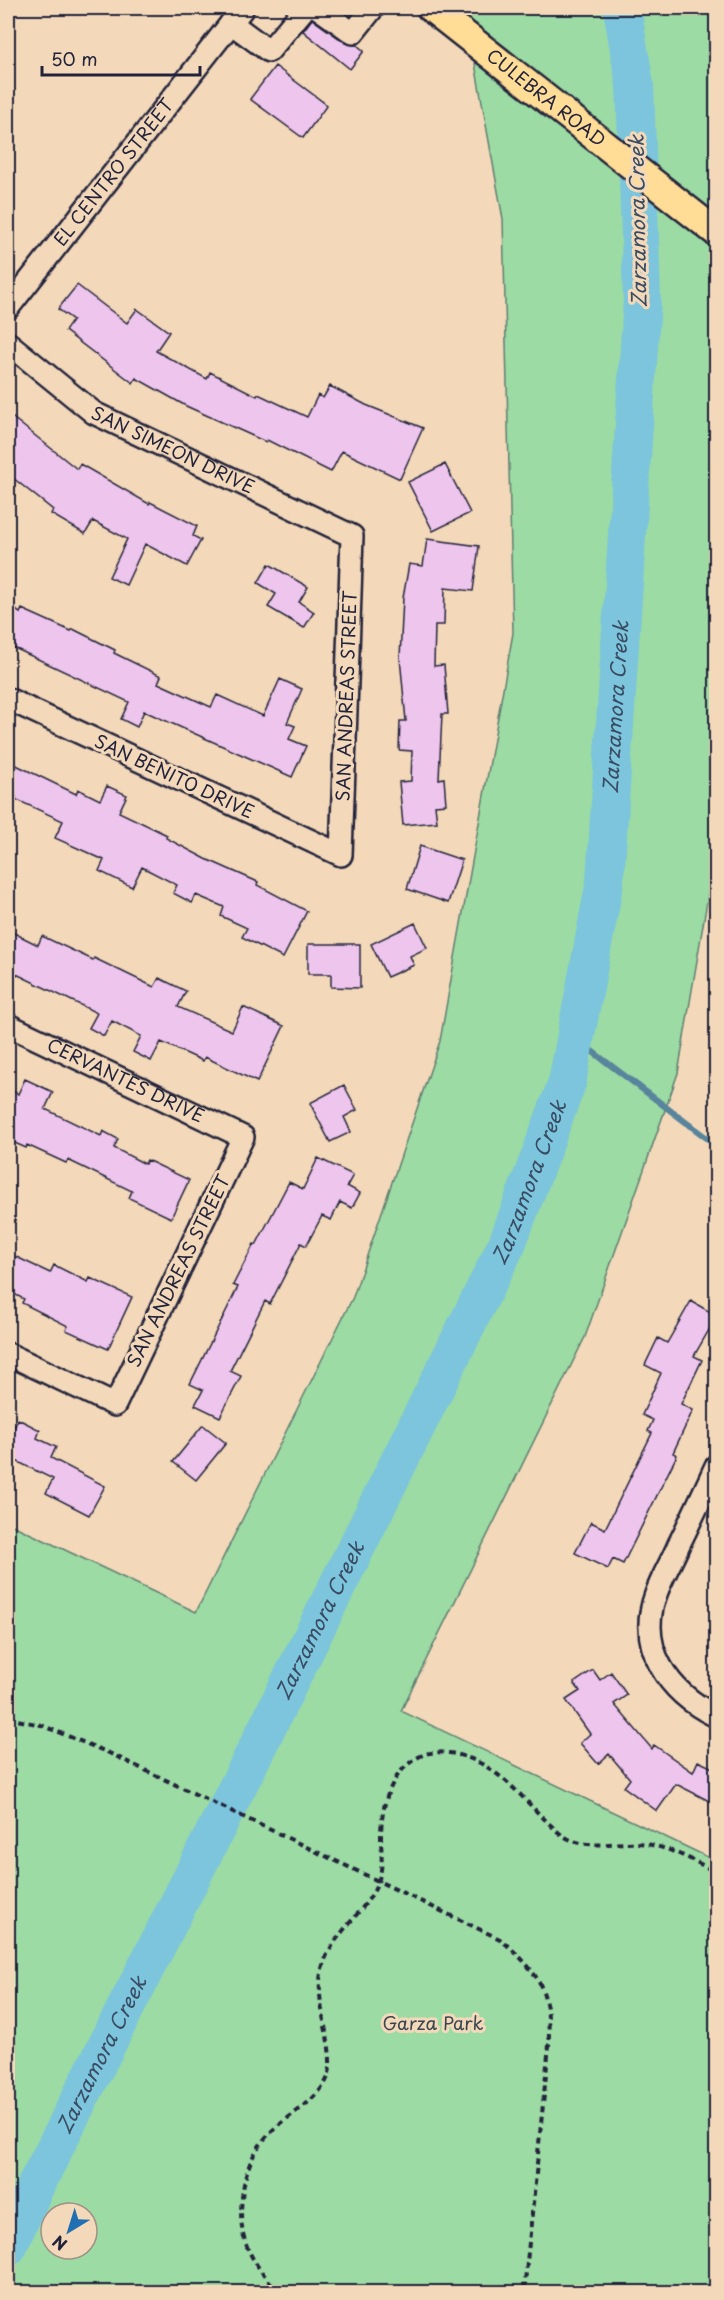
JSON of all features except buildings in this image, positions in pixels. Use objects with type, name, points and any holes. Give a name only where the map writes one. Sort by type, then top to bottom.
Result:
[{"type":"main road","name":"CULEBRA ROAD","points":[[431,8],[717,232]]},
{"type":"street","points":[[237,15],[269,51],[305,8]]},
{"type":"street","points":[[318,8],[353,33],[373,8]]},
{"type":"street","name":"EL CENTRO STREET","points":[[8,309],[237,15]]},
{"type":"street","name":"SAN SIMEON DRIVE","points":[[8,343],[94,413],[352,536]]},
{"type":"street","name":"SAN ANDREAS STREET","points":[[341,855],[352,536]]},
{"type":"street","name":"SAN BENITO DRIVE","points":[[8,699],[341,855]]},
{"type":"street","name":"CERVANTES DRIVE","points":[[8,1025],[243,1137]]},
{"type":"street","name":"SAN ANDREAS STREET","points":[[8,1354],[115,1405],[243,1137]]},
{"type":"street","points":[[717,1466],[655,1596],[650,1626],[653,1652],[664,1675],[683,1694],[717,1716]]},
{"type":"path","points":[[8,1718],[41,1725],[122,1760],[500,1939],[523,1959],[541,1985],[549,2010],[549,2045],[524,2292]]},
{"type":"path","points":[[279,2292],[251,2258],[243,2240],[240,2219],[248,2167],[258,2147],[269,2133],[317,2093],[326,2082],[330,2066],[321,2006],[320,1979],[325,1959],[337,1937],[376,1888],[381,1873],[384,1803],[392,1784],[406,1767],[426,1754],[441,1752],[462,1755],[504,1779],[563,1836],[578,1842],[598,1845],[644,1843],[670,1850],[717,1872]]},
{"type":"green space","name":"Garza Park","points":[[465,8],[716,8],[716,848],[678,1073],[585,1337],[401,1711],[716,1861],[716,2292],[8,2292],[8,1523],[196,1612],[353,1297],[440,1041],[513,633],[503,219]]},
{"type":"waterway","name":"Zarzamora Creek","points":[[8,2247],[36,2185],[243,1776],[507,1244],[567,1083],[605,881],[642,300],[635,85],[622,8]]},
{"type":"waterway","points":[[576,1039],[716,1145]]}]
